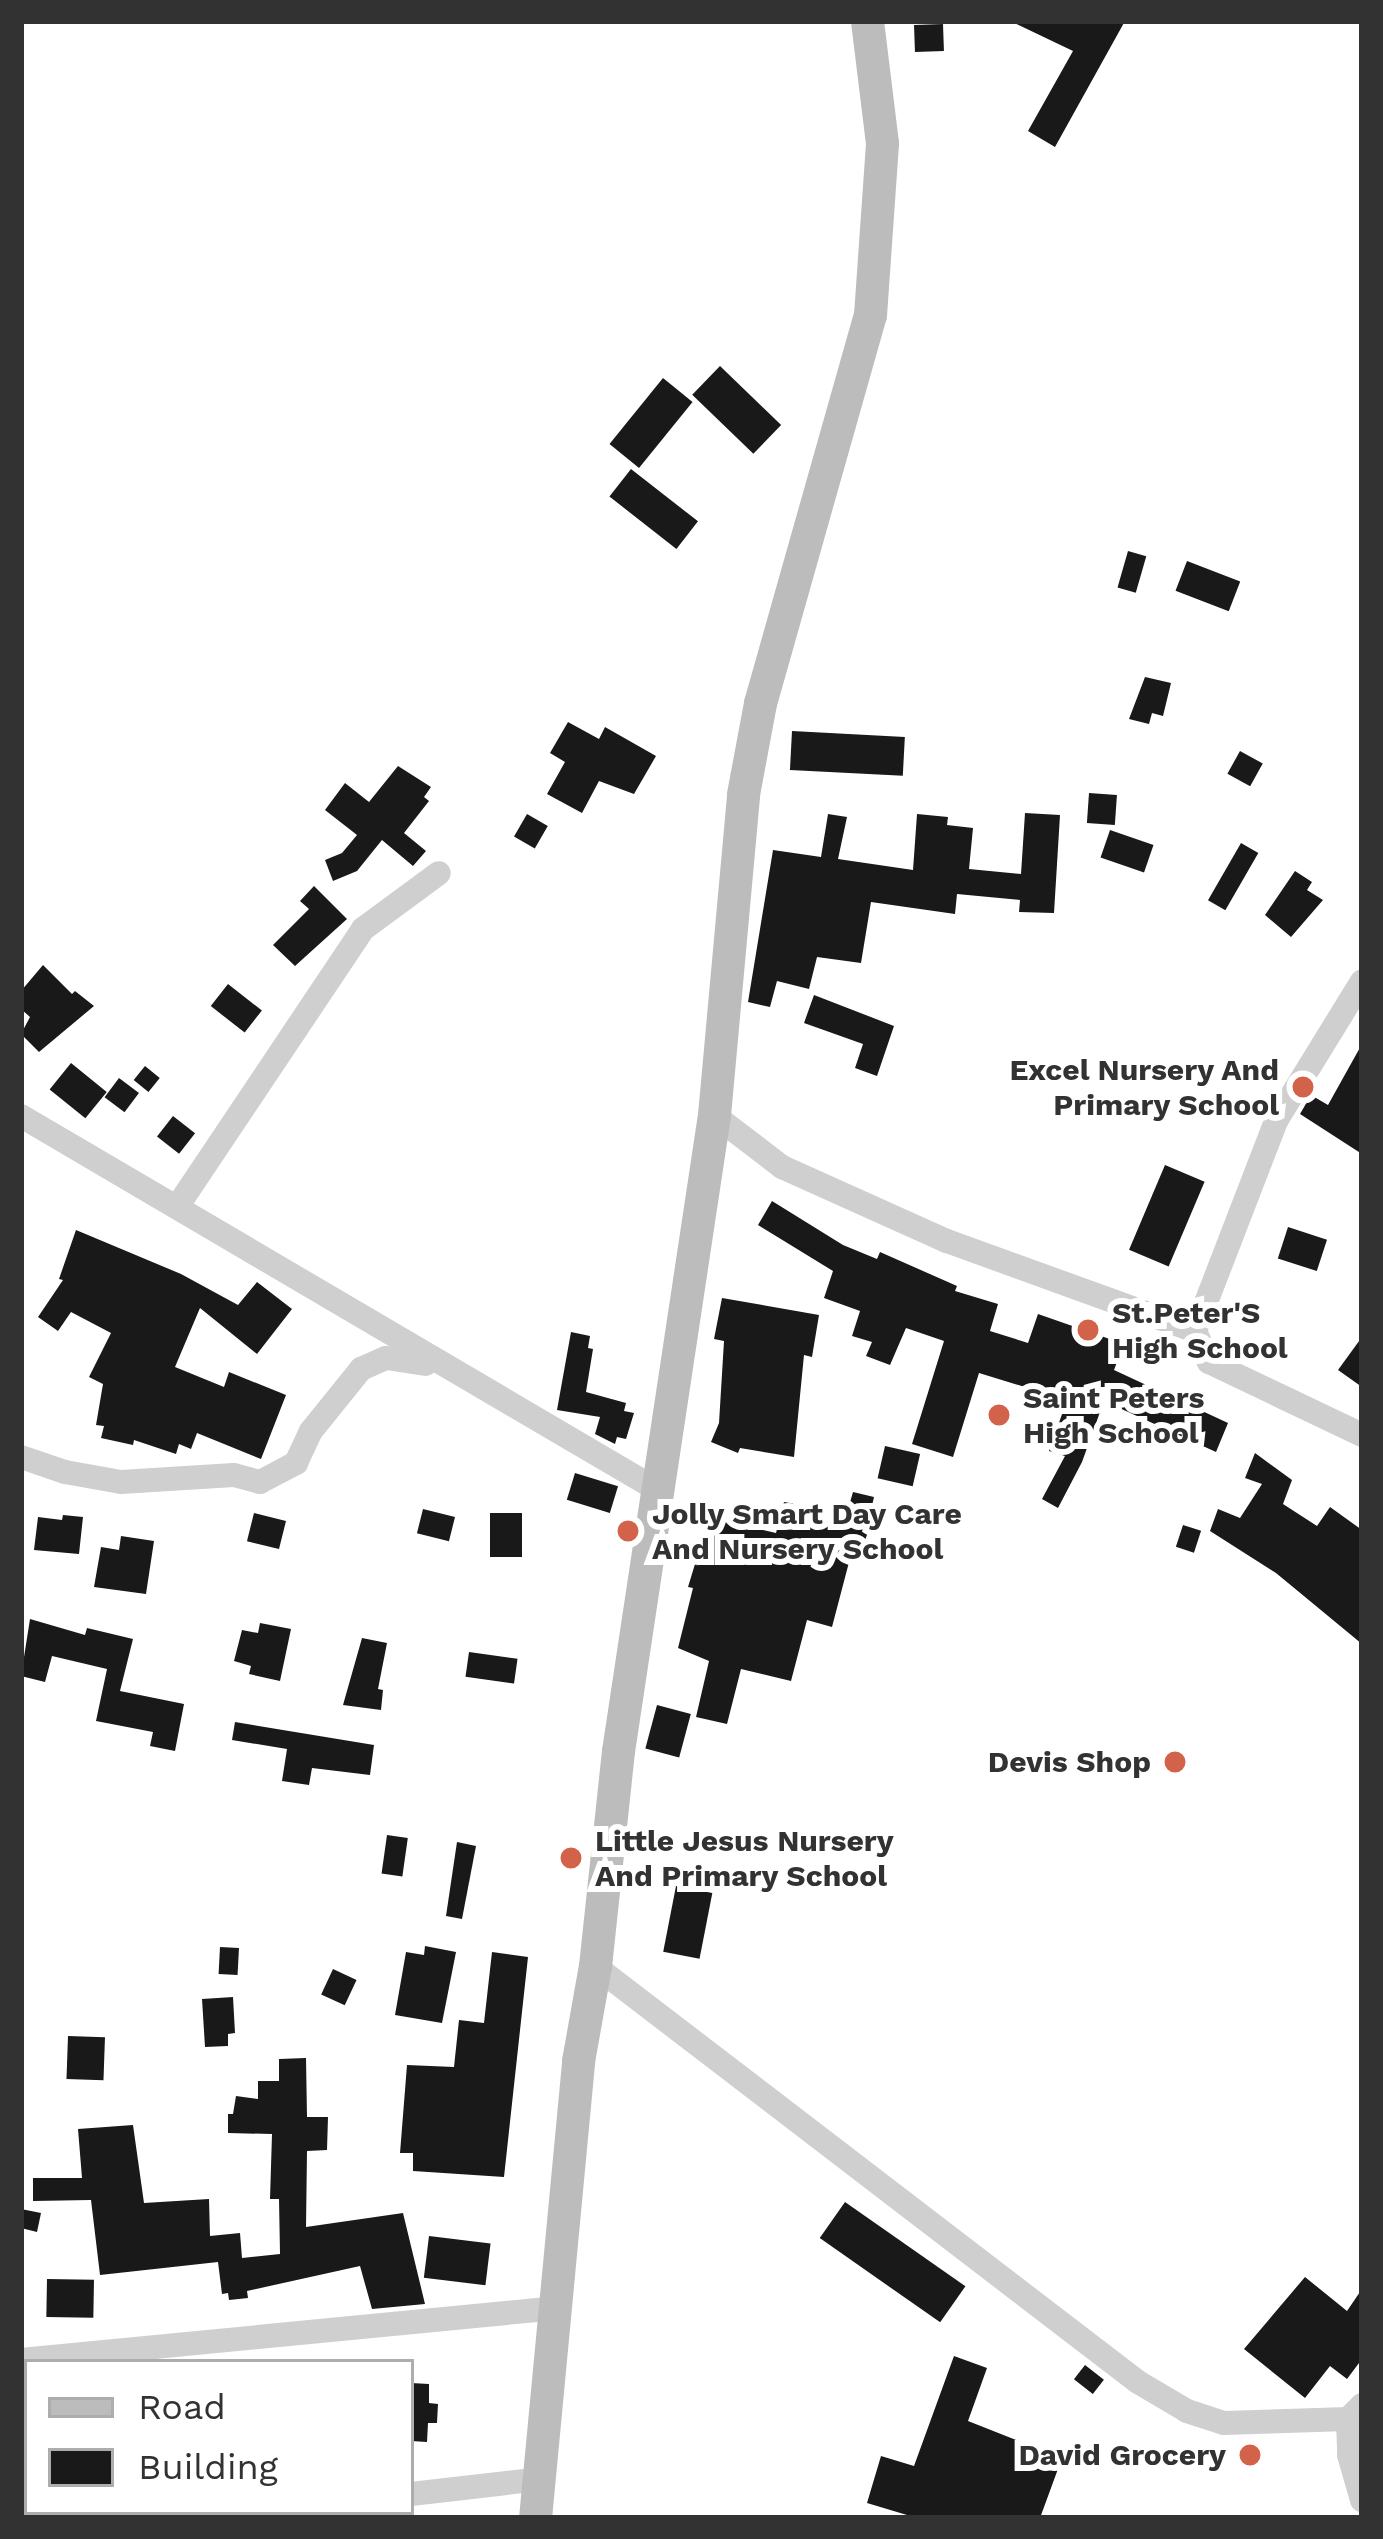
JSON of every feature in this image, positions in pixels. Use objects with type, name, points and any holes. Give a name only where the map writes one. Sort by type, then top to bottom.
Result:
[{"type":"street","points":[[535,2518],[578,2061],[595,1966],[618,1750],[714,1115],[743,794],[760,703],[870,315],[882,143],[867,21]]},
{"type":"street","points":[[178,1204],[363,928],[439,873]]},
{"type":"street","points":[[1362,981],[1276,1121],[1195,1330],[1209,1362],[1362,1435]]},
{"type":"street","points":[[714,1115],[782,1167],[947,1241],[1195,1330]]},
{"type":"street","points":[[21,1116],[178,1204],[440,1367],[656,1489]]},
{"type":"street","points":[[21,1457],[65,1472],[121,1482],[234,1474],[260,1482],[296,1462],[311,1431],[371,1362],[386,1358],[440,1367]]},
{"type":"street","points":[[595,1966],[1138,2382],[1186,2411],[1224,2423],[1355,2412],[1349,2455],[1362,2500]]},
{"type":"street","points":[[31,2359],[557,2308]]},
{"type":"street","points":[[414,2494],[540,2480]]},
{"type":"building","points":[[1010,21],[1125,21],[1055,147],[1028,131],[1073,51]]},
{"type":"building","points":[[943,24],[944,51],[915,52],[914,25]]},
{"type":"building","points":[[720,366],[781,425],[753,454],[692,395]]},
{"type":"building","points":[[663,378],[693,402],[639,468],[610,444]]},
{"type":"building","points":[[631,469],[698,521],[676,549],[609,497]]},
{"type":"building","points":[[1128,551],[1146,556],[1136,593],[1118,588]]},
{"type":"building","points":[[1187,561],[1240,581],[1229,611],[1176,591]]},
{"type":"building","points":[[1145,677],[1171,683],[1163,716],[1152,713],[1149,724],[1129,719]]},
{"type":"building","points":[[568,722],[599,739],[605,727],[656,756],[634,794],[599,781],[582,813],[547,794],[565,762],[550,753]]},
{"type":"building","points":[[792,731],[905,737],[903,776],[790,770]]},
{"type":"building","points":[[1240,751],[1263,764],[1250,786],[1227,774]]},
{"type":"building","points":[[398,766],[431,787],[424,797],[429,801],[404,833],[426,851],[413,866],[382,840],[357,871],[333,881],[325,860],[342,853],[357,835],[325,810],[345,783],[369,802]]},
{"type":"building","points":[[1089,793],[1117,795],[1115,825],[1087,823]]},
{"type":"building","points":[[1025,813],[1060,815],[1054,913],[1019,912],[1020,900],[957,894],[955,914],[871,902],[861,963],[817,957],[809,989],[777,981],[770,1007],[748,1002],[773,850],[821,857],[828,814],[847,817],[838,859],[913,870],[917,814],[948,817],[947,825],[973,828],[969,869],[1021,874]]},
{"type":"building","points":[[527,814],[548,826],[535,849],[514,837]]},
{"type":"building","points":[[1110,830],[1153,845],[1144,872],[1101,857]]},
{"type":"building","points":[[1241,843],[1258,853],[1225,910],[1208,900]]},
{"type":"building","points":[[1295,871],[1312,882],[1307,890],[1323,900],[1291,937],[1265,915]]},
{"type":"building","points":[[314,886],[347,919],[295,966],[273,945],[309,909],[300,901]]},
{"type":"building","points":[[43,965],[72,994],[75,991],[94,1006],[39,1052],[21,1034],[30,1017],[21,1009],[21,991]]},
{"type":"building","points":[[228,984],[262,1010],[245,1033],[211,1006]]},
{"type":"building","points":[[814,995],[894,1026],[877,1076],[855,1068],[863,1044],[804,1023]]},
{"type":"building","points":[[1362,1044],[1362,1154],[1300,1114],[1311,1095],[1328,1105]]},
{"type":"building","points":[[71,1063],[107,1092],[85,1118],[50,1089]]},
{"type":"building","points":[[145,1066],[160,1078],[148,1092],[134,1080]]},
{"type":"building","points":[[119,1078],[139,1093],[125,1112],[105,1097]]},
{"type":"building","points":[[173,1116],[195,1133],[179,1154],[157,1136]]},
{"type":"building","points":[[1165,1165],[1205,1182],[1169,1266],[1129,1250]]},
{"type":"building","points":[[772,1201],[843,1245],[877,1259],[880,1252],[957,1286],[955,1291],[998,1304],[990,1331],[1028,1343],[1038,1314],[1124,1344],[1114,1370],[1228,1423],[1216,1452],[1104,1401],[1082,1462],[1058,1508],[1042,1499],[1065,1456],[1049,1451],[1067,1400],[979,1373],[953,1457],[912,1444],[944,1341],[906,1328],[890,1365],[866,1356],[872,1342],[852,1336],[860,1311],[824,1298],[833,1271],[758,1225]]},
{"type":"building","points":[[1288,1227],[1327,1240],[1317,1271],[1278,1258]]},
{"type":"building","points":[[76,1230],[181,1274],[238,1305],[257,1282],[292,1309],[257,1354],[200,1308],[175,1367],[224,1387],[229,1372],[286,1395],[261,1459],[197,1433],[191,1449],[179,1444],[176,1454],[134,1440],[133,1445],[101,1438],[104,1426],[96,1425],[103,1384],[89,1377],[111,1333],[71,1312],[58,1331],[38,1317],[63,1280],[59,1279]]},
{"type":"building","points":[[722,1298],[819,1315],[812,1357],[804,1355],[794,1457],[740,1448],[738,1453],[711,1442],[719,1423],[724,1341],[714,1339]]},
{"type":"building","points":[[571,1332],[590,1336],[588,1348],[593,1349],[586,1392],[626,1403],[624,1411],[634,1413],[626,1439],[617,1437],[615,1444],[595,1434],[600,1417],[557,1410]]},
{"type":"building","points":[[1362,1337],[1362,1387],[1338,1370]]},
{"type":"building","points":[[885,1446],[920,1454],[913,1486],[878,1478]]},
{"type":"building","points":[[1255,1453],[1292,1480],[1283,1504],[1317,1526],[1330,1507],[1362,1530],[1362,1644],[1276,1573],[1210,1531],[1218,1509],[1240,1518],[1262,1484],[1245,1478]]},
{"type":"building","points":[[575,1473],[618,1486],[610,1513],[567,1500]]},
{"type":"building","points":[[853,1492],[874,1497],[869,1519],[873,1520],[861,1550],[853,1547],[832,1627],[807,1620],[791,1681],[741,1669],[727,1724],[696,1717],[709,1661],[678,1648],[693,1588],[688,1587],[709,1518],[776,1533],[784,1502],[847,1513]]},
{"type":"building","points":[[423,1509],[455,1517],[449,1541],[417,1533]]},
{"type":"building","points":[[254,1513],[286,1521],[279,1549],[247,1541]]},
{"type":"building","points":[[490,1513],[522,1513],[522,1557],[490,1557]]},
{"type":"building","points":[[63,1515],[83,1517],[79,1554],[34,1550],[38,1517],[62,1520]]},
{"type":"building","points":[[1183,1525],[1201,1531],[1194,1553],[1176,1547]]},
{"type":"building","points":[[121,1536],[154,1541],[146,1594],[94,1587],[101,1547],[119,1550]]},
{"type":"building","points":[[30,1619],[85,1635],[87,1628],[133,1639],[120,1691],[184,1704],[175,1751],[150,1746],[153,1732],[96,1721],[107,1669],[52,1656],[45,1682],[21,1676]]},
{"type":"building","points":[[260,1623],[291,1629],[280,1681],[249,1674],[251,1666],[234,1661],[242,1630],[258,1633]]},
{"type":"building","points":[[362,1638],[387,1643],[378,1689],[383,1690],[381,1710],[343,1705]]},
{"type":"building","points":[[469,1652],[518,1659],[514,1684],[466,1677]]},
{"type":"building","points":[[657,1705],[691,1714],[679,1758],[645,1748]]},
{"type":"building","points":[[235,1722],[374,1745],[370,1775],[312,1768],[309,1785],[282,1781],[287,1749],[232,1740]]},
{"type":"building","points":[[387,1835],[408,1838],[402,1877],[382,1874]]},
{"type":"building","points":[[457,1842],[476,1846],[462,1919],[446,1916]]},
{"type":"building","points":[[676,1886],[712,1893],[700,1959],[663,1952]]},
{"type":"building","points":[[425,1946],[456,1952],[442,2023],[395,2015],[406,1952],[424,1955]]},
{"type":"building","points":[[220,1947],[239,1948],[238,1975],[219,1974]]},
{"type":"building","points":[[492,1952],[528,1957],[504,2177],[413,2171],[413,2153],[400,2153],[407,2065],[454,2067],[459,2020],[484,2023]]},
{"type":"building","points":[[333,1969],[357,1980],[345,2005],[321,1994]]},
{"type":"building","points":[[233,1997],[235,2033],[228,2034],[228,2046],[205,2047],[202,1999]]},
{"type":"building","points":[[68,2036],[105,2037],[103,2080],[66,2079]]},
{"type":"building","points":[[306,2058],[307,2117],[328,2117],[327,2150],[307,2151],[306,2227],[403,2213],[425,2304],[372,2309],[360,2266],[247,2291],[248,2298],[229,2300],[228,2293],[222,2294],[218,2262],[100,2275],[91,2200],[33,2201],[33,2178],[82,2178],[78,2129],[133,2125],[144,2203],[209,2199],[210,2236],[240,2233],[242,2258],[280,2254],[279,2199],[270,2199],[272,2134],[228,2133],[228,2114],[233,2114],[236,2096],[258,2099],[258,2081],[279,2081],[279,2059]]},
{"type":"building","points":[[845,2202],[965,2286],[940,2322],[820,2238]]},
{"type":"building","points":[[21,2209],[41,2213],[37,2232],[21,2228]]},
{"type":"building","points":[[429,2236],[491,2244],[485,2285],[424,2278]]},
{"type":"building","points":[[1305,2277],[1347,2311],[1362,2289],[1362,2359],[1347,2379],[1330,2366],[1305,2398],[1244,2349]]},
{"type":"building","points":[[47,2279],[94,2280],[93,2318],[46,2317]]},
{"type":"building","points":[[954,2356],[987,2368],[968,2421],[1062,2458],[1040,2518],[917,2518],[867,2503],[881,2456],[914,2466]]},
{"type":"building","points":[[1085,2365],[1104,2380],[1093,2394],[1074,2379]]},
{"type":"building","points":[[414,2383],[429,2384],[429,2403],[438,2404],[437,2423],[428,2423],[427,2442],[414,2441]]},
{"type":"place","name":"Excel Nursery And Primary School","points":[[1303,1087]]},
{"type":"place","name":"St.Peter'S High School","points":[[1088,1330]]},
{"type":"place","name":"Saint Peters High School","points":[[999,1415]]},
{"type":"place","name":"Jolly Smart Day Care And Nursery School","points":[[628,1531]]},
{"type":"place","name":"Devis Shop","points":[[1175,1762]]},
{"type":"place","name":"Little Jesus Nursery And Primary School","points":[[571,1858]]},
{"type":"place","name":"David Grocery","points":[[1250,2455]]}]
